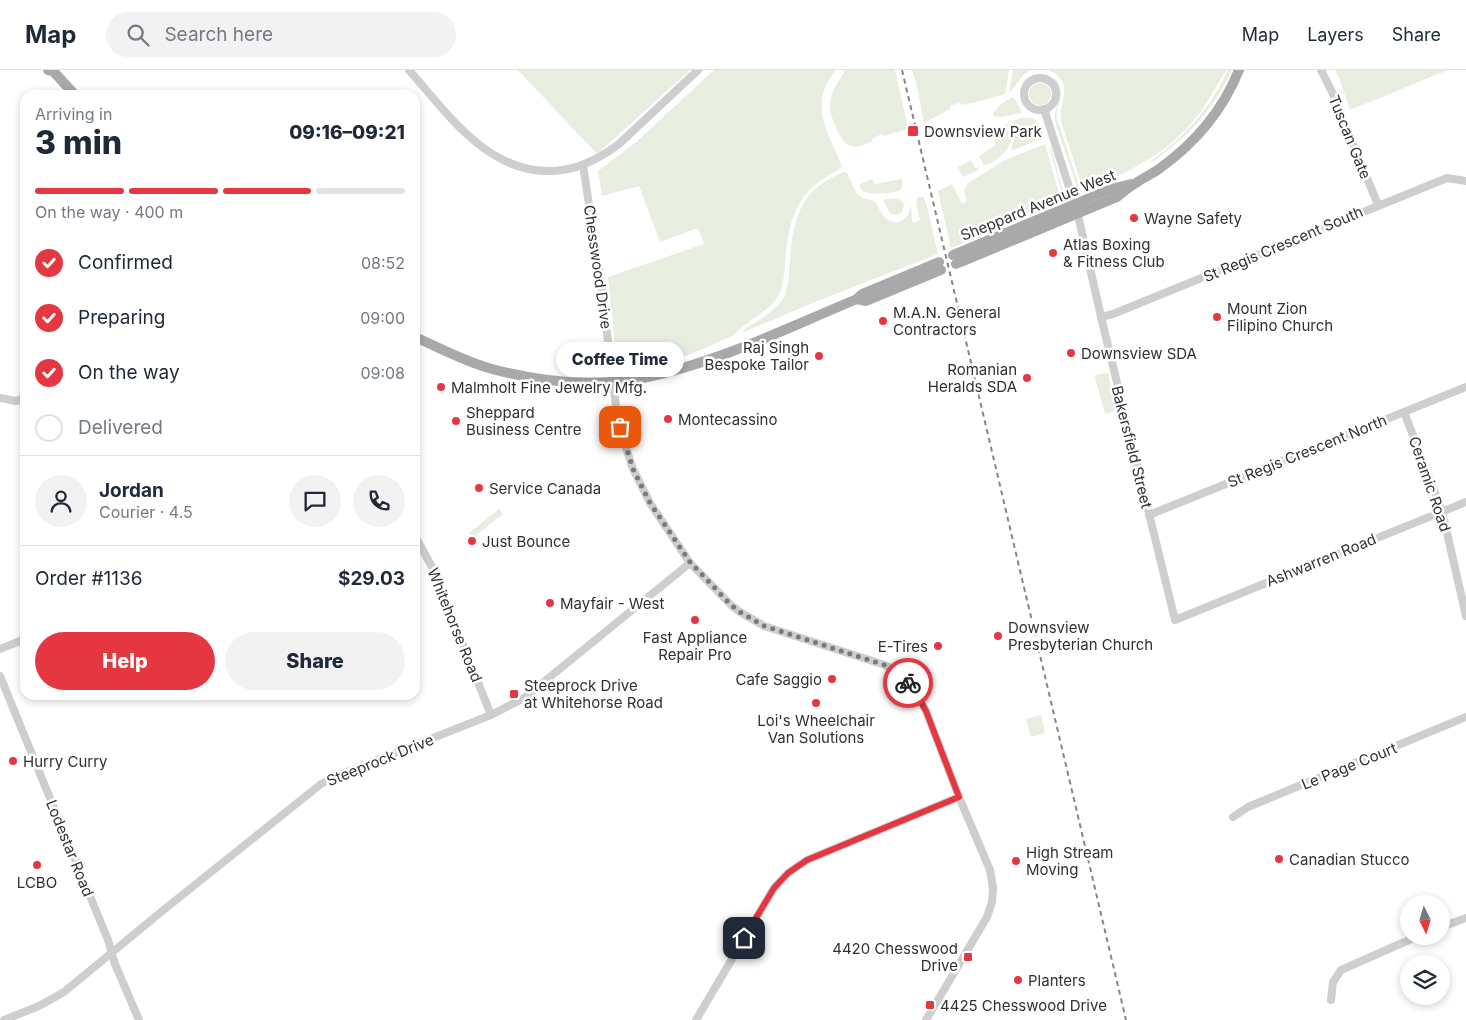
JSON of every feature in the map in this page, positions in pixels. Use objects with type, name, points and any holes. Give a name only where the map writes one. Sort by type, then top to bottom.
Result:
[{"type":"main road","points":[[51,70],[70,90]]},
{"type":"main road","name":"Sheppard Avenue West","points":[[954,260],[1076,210],[1111,189],[1135,183],[1158,170],[1182,151],[1203,130],[1222,104],[1239,70]]},
{"type":"main road","points":[[420,339],[490,369],[550,381],[580,383],[612,382],[642,378],[674,371],[724,355],[857,299],[862,294],[940,266]]},
{"type":"street","points":[[409,70],[464,131],[489,152],[503,161],[523,169],[539,171],[558,170],[583,165],[598,158],[619,144],[698,70]]},
{"type":"street","name":"Tuscan Gate","points":[[1321,70],[1332,92],[1378,205]]},
{"type":"street","points":[[1036,78],[1047,79],[1056,92],[1053,103],[1044,109],[1033,108],[1026,100],[1025,90],[1027,84],[1036,78]]},
{"type":"street","name":"Bakersfield Street","points":[[1044,109],[1076,210],[1175,620]]},
{"type":"street","name":"Chesswood Drive","points":[[583,165],[600,277],[617,414],[623,440],[633,469],[650,503],[690,562],[731,605],[755,622],[885,665],[904,679],[915,691],[926,711],[990,870],[993,888],[992,902],[987,917],[926,1020]]},
{"type":"street","name":"St Regis Crescent South","points":[[1101,317],[1114,314],[1308,236],[1446,178],[1466,181]]},
{"type":"street","name":"St Regis Crescent North","points":[[1149,515],[1466,387]]},
{"type":"street","points":[[0,398],[16,401],[20,400]]},
{"type":"street","name":"Ceramic Road","points":[[1404,412],[1442,511],[1466,616]]},
{"type":"street","name":"Ashwarren Road","points":[[1175,620],[1466,502]]},
{"type":"street","name":"Whitehorse Road","points":[[420,545],[432,567],[491,715]]},
{"type":"street","name":"Steeprock Drive","points":[[4,1020],[51,1000],[64,992],[321,784],[491,715],[534,691],[690,562]]},
{"type":"street","points":[[0,649],[20,641]]},
{"type":"street","name":"Lodestar Road","points":[[0,676],[139,1020]]},
{"type":"street","name":"Le Page Court","points":[[1233,816],[1248,807],[1466,717]]},
{"type":"street","points":[[696,1020],[774,888],[788,873],[807,860],[959,797]]},
{"type":"street","points":[[1450,924],[1466,918]]},
{"type":"street","points":[[1331,1000],[1333,982],[1341,970],[1400,944]]},
{"type":"shaded area","points":[[518,70],[690,70],[597,154]]},
{"type":"shaded area","points":[[714,70],[836,70],[825,88],[822,110],[826,129],[842,166],[812,188],[803,197],[797,208],[789,231],[782,287],[770,306],[734,335],[699,351],[663,362],[637,365],[625,364],[619,361],[615,346],[608,277],[704,244],[698,228],[660,242],[639,186],[602,196],[598,171],[635,143]]},
{"type":"shaded area","points":[[845,70],[895,70],[907,129],[884,136],[882,134],[873,138],[872,141],[865,145],[853,146],[845,142],[838,132],[830,105],[833,90]]},
{"type":"shaded area","points":[[912,70],[1009,70],[1005,94],[962,105],[959,103],[950,106],[950,109],[924,123]]},
{"type":"shaded area","points":[[1013,70],[1031,70],[1023,75],[1009,92]]},
{"type":"shaded area","points":[[1048,70],[1226,70],[1190,125],[1165,148],[1121,175],[1086,187],[1080,180],[1061,121],[1064,87],[1057,75]]},
{"type":"shaded area","points":[[1228,70],[1232,70],[1217,98],[1208,110],[1177,143],[1152,162],[1196,121],[1213,97]]},
{"type":"shaded area","points":[[1335,70],[1448,70],[1350,110]]},
{"type":"shaded area","points":[[1055,78],[1061,89],[1057,119],[1079,186],[1077,187],[1055,122],[1059,90],[1054,80]]},
{"type":"shaded area","points":[[1040,83],[1048,86],[1051,94],[1048,102],[1040,105],[1032,102],[1029,94],[1032,86]]},
{"type":"shaded area","points":[[1012,97],[1022,113],[1000,117],[994,116],[993,113],[1000,105]]},
{"type":"shaded area","points":[[1021,118],[1033,118],[1040,126],[1044,137],[1014,150],[1011,148],[1016,135],[1012,123]]},
{"type":"shaded area","points":[[1007,124],[1012,136],[1007,149],[996,160],[984,165],[979,156],[995,145],[993,130]]},
{"type":"shaded area","points":[[1045,144],[1060,197],[1053,203],[1016,218],[983,236],[951,248],[938,191],[952,184],[962,204],[967,201],[964,190],[968,183],[1005,160]]},
{"type":"shaded area","points":[[1049,145],[1052,150],[1064,195],[1062,194]]},
{"type":"shaded area","points":[[971,160],[975,168],[978,167],[978,170],[963,177],[958,167]]},
{"type":"shaded area","points":[[844,172],[847,173],[857,194],[874,201],[883,216],[890,221],[899,222],[906,217],[911,204],[912,220],[914,223],[920,220],[916,204],[917,197],[924,197],[938,254],[744,332],[745,328],[761,319],[781,302],[786,293],[791,244],[797,217],[802,206],[818,186]]},
{"type":"shaded area","points":[[872,179],[875,184],[902,179],[902,187],[900,190],[887,193],[870,193],[860,188],[860,184]]},
{"type":"shaded area","points":[[885,199],[896,199],[903,202],[902,212],[897,215],[890,213],[884,202]]},
{"type":"shaded area","points":[[1056,204],[1058,205],[1010,224]]},
{"type":"shaded area","points":[[1108,373],[1116,410],[1107,414],[1105,413],[1095,378],[1096,375]]},
{"type":"shaded area","points":[[499,509],[503,514],[473,538],[469,533]]},
{"type":"shaded area","points":[[1041,715],[1045,733],[1031,737],[1026,719]]},
{"type":"railway","points":[[902,70],[1126,1020]]},
{"type":"way so far","points":[[620,427],[633,469],[650,503],[690,562],[731,605],[764,626],[885,665],[894,670],[908,683]]},
{"type":"place","name":"Downsview Park","points":[[913,131]]},
{"type":"place","name":"Wayne Safety","points":[[1134,218]]},
{"type":"place","name":"Atlas Boxing & Fitness Club","points":[[1053,253]]},
{"type":"place","name":"Mount Zion Filipino Church","points":[[1217,317]]},
{"type":"place","name":"M.A.N. General Contractors","points":[[883,321]]},
{"type":"place","name":"Downsview SDA","points":[[1071,353]]},
{"type":"place","name":"Raj Singh Bespoke Tailor","points":[[819,356]]},
{"type":"place","name":"Romanian Heralds SDA","points":[[1027,378]]},
{"type":"place","name":"Malmholt Fine Jewelry Mfg.","points":[[441,387]]},
{"type":"place","name":"Montecassino","points":[[668,419]]},
{"type":"place","name":"Sheppard Business Centre","points":[[456,421]]},
{"type":"place","name":"Coffee Time","points":[[620,427]]},
{"type":"place","name":"Service Canada","points":[[479,488]]},
{"type":"place","name":"Just Bounce","points":[[472,541]]},
{"type":"place","name":"Mayfair - West","points":[[550,603]]},
{"type":"place","name":"Fast Appliance Repair Pro","points":[[695,620]]},
{"type":"place","name":"Downsview Presbyterian Church","points":[[998,636]]},
{"type":"place","name":"E-Tires","points":[[938,646]]},
{"type":"place","name":"Cafe Saggio","points":[[832,679]]},
{"type":"place","name":"Steeprock Drive at Whitehorse Road","points":[[514,694]]},
{"type":"place","name":"Loi's Wheelchair Van Solutions","points":[[816,703]]},
{"type":"place","name":"Hurry Curry","points":[[13,761]]},
{"type":"place","name":"Canadian Stucco","points":[[1279,859]]},
{"type":"place","name":"High Stream Moving","points":[[1016,861]]},
{"type":"place","name":"LCBO","points":[[37,865]]},
{"type":"place","name":"4420 Chesswood Drive","points":[[968,957]]},
{"type":"place","name":"Planters","points":[[1018,980]]},
{"type":"place","name":"4425 Chesswood Drive","points":[[930,1005]]},
{"type":"route","points":[[744,938],[774,888],[788,873],[807,860],[959,797],[926,711],[915,691],[908,683]]}]
